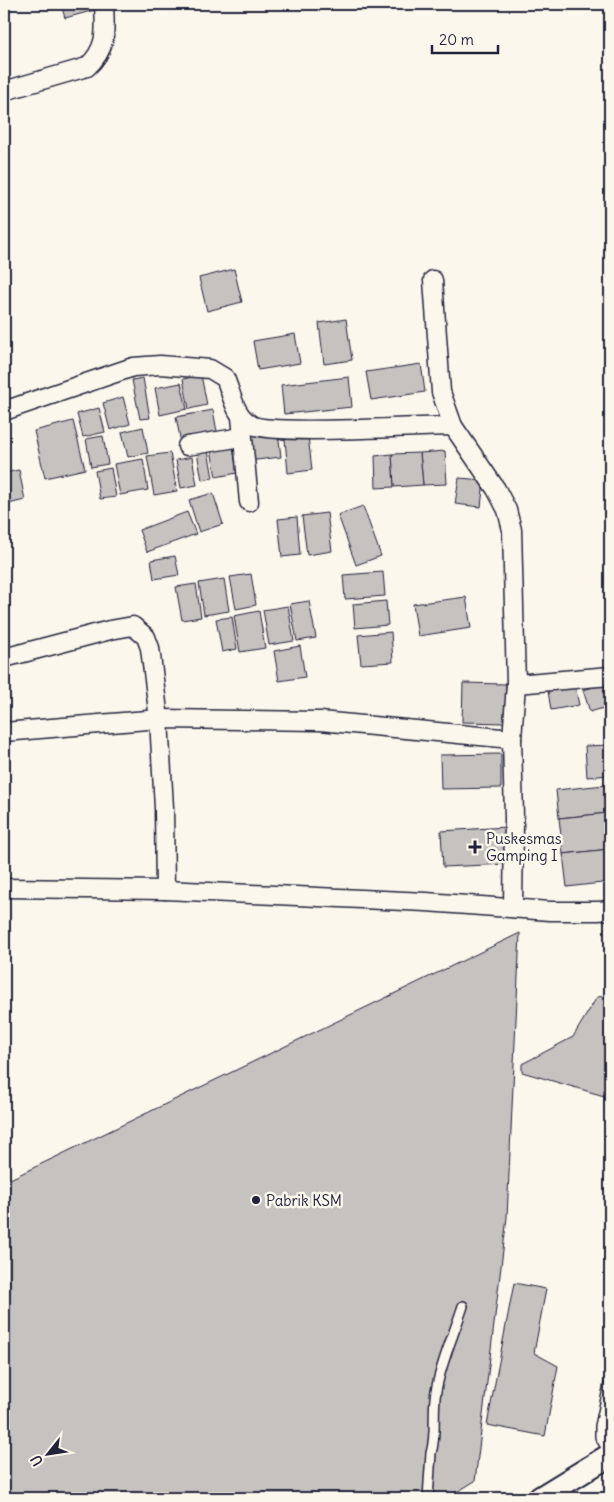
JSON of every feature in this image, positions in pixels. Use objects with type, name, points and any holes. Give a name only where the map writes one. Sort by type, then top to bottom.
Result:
[{"type":"street","points":[[4,91],[87,67],[101,51],[105,31],[104,4]]},
{"type":"street","points":[[433,280],[442,392],[453,426],[496,489],[507,510],[512,530],[516,684],[512,739],[514,818],[513,908]]},
{"type":"street","points":[[4,411],[133,367],[160,365],[210,369],[224,378],[241,417],[249,502]]},
{"type":"street","points":[[241,417],[251,426],[269,429],[453,426]]},
{"type":"street","points":[[187,446],[242,437]]},
{"type":"street","points":[[4,658],[133,626],[146,637],[150,648],[159,719],[164,808],[165,890]]},
{"type":"street","points":[[516,684],[610,676]]},
{"type":"street","points":[[4,732],[159,719],[320,721],[512,739]]},
{"type":"street","points":[[4,888],[165,890],[342,897],[550,911],[610,910]]},
{"type":"street","points":[[540,1498],[610,1454]]},
{"type":"lane","points":[[428,1498],[436,1390],[463,1306]]},
{"type":"lane","points":[[610,1380],[600,1426],[600,1437],[610,1454]]},
{"type":"building","points":[[61,4],[93,4],[95,10],[65,18]]},
{"type":"building","points":[[234,269],[242,302],[207,311],[199,278]]},
{"type":"building","points":[[346,319],[352,360],[324,364],[319,323]]},
{"type":"building","points":[[295,334],[300,363],[258,370],[253,341]]},
{"type":"building","points":[[421,364],[425,392],[371,400],[366,372]]},
{"type":"building","points":[[201,375],[207,405],[189,409],[183,379]]},
{"type":"building","points":[[349,377],[352,407],[284,414],[281,385]]},
{"type":"building","points":[[143,378],[150,418],[140,419],[132,380]]},
{"type":"building","points":[[181,383],[187,409],[160,415],[155,388]]},
{"type":"building","points":[[123,397],[130,424],[110,430],[103,403]]},
{"type":"building","points":[[99,408],[105,432],[83,437],[77,414]]},
{"type":"building","points":[[213,410],[218,437],[181,443],[176,417]]},
{"type":"building","points":[[73,421],[85,469],[45,478],[34,431]]},
{"type":"building","points":[[143,427],[148,453],[128,457],[122,432]]},
{"type":"building","points":[[278,432],[281,457],[248,461],[245,436]]},
{"type":"building","points":[[103,436],[108,464],[91,467],[86,439]]},
{"type":"building","points":[[308,436],[312,470],[288,473],[285,439]]},
{"type":"building","points":[[232,441],[237,473],[216,477],[210,444]]},
{"type":"building","points":[[207,445],[213,478],[202,480],[196,447]]},
{"type":"building","points":[[445,451],[447,484],[423,485],[420,453]]},
{"type":"building","points":[[170,453],[177,491],[154,495],[147,456]]},
{"type":"building","points":[[420,453],[423,485],[394,487],[392,454]]},
{"type":"building","points":[[392,454],[394,487],[376,488],[375,456]]},
{"type":"building","points":[[192,457],[197,485],[181,488],[176,460]]},
{"type":"building","points":[[143,459],[148,490],[120,495],[114,464]]},
{"type":"building","points":[[111,468],[116,497],[100,499],[95,471]]},
{"type":"building","points":[[19,470],[25,500],[4,505],[4,473]]},
{"type":"building","points":[[459,478],[484,480],[481,507],[455,504]]},
{"type":"building","points":[[213,493],[223,524],[199,532],[189,500]]},
{"type":"building","points":[[363,506],[381,556],[356,565],[338,515]]},
{"type":"building","points":[[187,512],[196,534],[147,552],[139,530]]},
{"type":"building","points":[[327,513],[332,551],[307,555],[302,516]]},
{"type":"building","points":[[297,517],[300,555],[282,557],[278,519]]},
{"type":"building","points":[[175,556],[179,575],[154,579],[151,560]]},
{"type":"building","points":[[383,572],[385,596],[345,599],[343,575]]},
{"type":"building","points":[[251,574],[256,605],[236,609],[230,577]]},
{"type":"building","points":[[224,579],[229,611],[204,615],[199,583]]},
{"type":"building","points":[[196,584],[201,617],[182,620],[176,587]]},
{"type":"building","points":[[466,597],[471,628],[418,636],[413,604]]},
{"type":"building","points":[[309,601],[316,638],[297,641],[290,604]]},
{"type":"building","points":[[386,601],[388,625],[355,628],[353,604]]},
{"type":"building","points":[[288,606],[294,641],[269,645],[263,610]]},
{"type":"building","points":[[259,611],[265,648],[240,652],[234,616]]},
{"type":"building","points":[[232,617],[237,649],[222,652],[216,619]]},
{"type":"building","points":[[391,632],[393,662],[361,664],[358,635]]},
{"type":"building","points":[[300,646],[305,677],[279,681],[274,651]]},
{"type":"building","points":[[463,683],[506,684],[505,723],[462,722]]},
{"type":"building","points":[[607,683],[610,706],[590,712],[583,690]]},
{"type":"building","points":[[575,686],[579,705],[551,710],[548,691]]},
{"type":"building","points":[[610,745],[610,775],[587,777],[585,746]]},
{"type":"building","points":[[501,754],[501,788],[441,789],[440,755]]},
{"type":"building","points":[[605,785],[608,813],[559,818],[556,790]]},
{"type":"building","points":[[608,813],[610,849],[563,854],[559,818]]},
{"type":"building","name":"Puskesmas Gamping I","points":[[506,827],[508,864],[443,867],[441,831]]},
{"type":"building","points":[[610,849],[610,882],[567,887],[563,854]]},
{"type":"building","name":"Pabrik KSM","points":[[520,933],[507,1217],[475,1481],[447,1498],[4,1498],[4,1182]]},
{"type":"building","points":[[610,996],[610,1096],[604,1096],[522,1072],[522,1064],[573,1037],[597,997]]},
{"type":"building","points":[[514,1283],[546,1289],[534,1353],[558,1366],[545,1436],[487,1425]]},
{"type":"place","name":"Puskesmas Gamping I","points":[[475,847]]},
{"type":"place","name":"Pabrik KSM","points":[[256,1200]]}]
